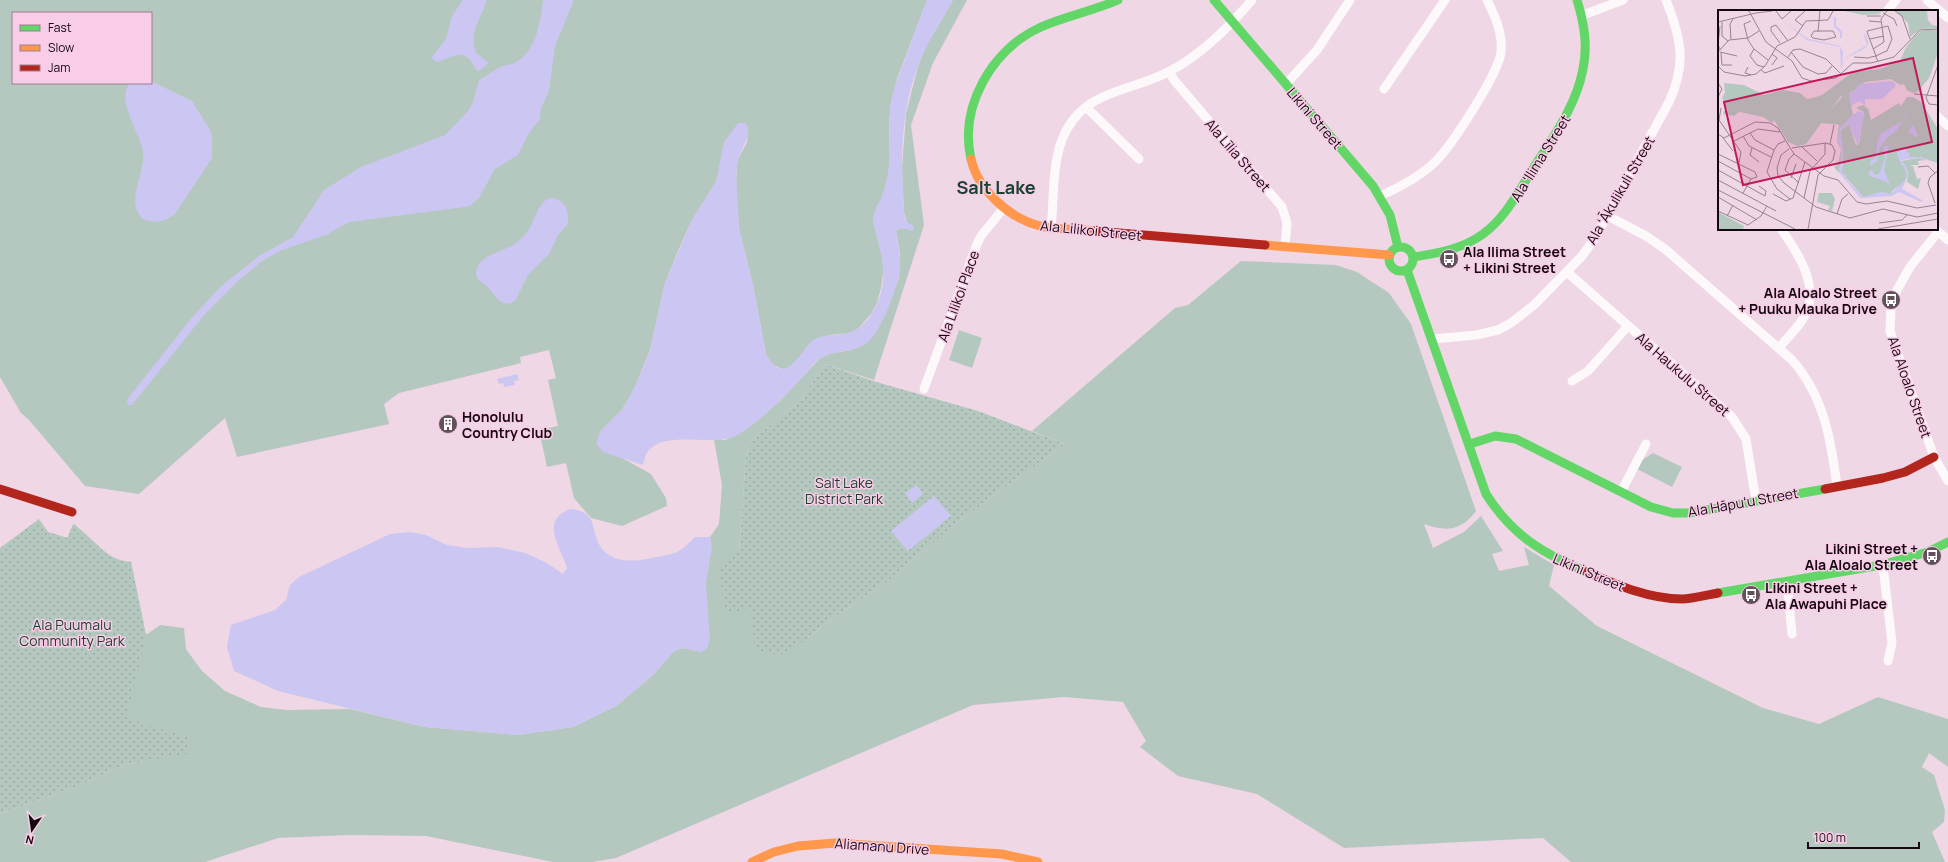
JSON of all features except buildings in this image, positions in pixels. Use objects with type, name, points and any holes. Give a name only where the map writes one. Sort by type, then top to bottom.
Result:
[{"type":"street","name":"Ala Lilikoi Street","points":[[1118,0],[1061,19],[1036,30],[1009,49],[984,79],[974,100],[969,119],[968,153],[980,185],[1003,210],[1029,223],[1052,228],[1390,255]]},
{"type":"street","name":"Likini Street","points":[[1214,0],[1380,196],[1394,226],[1398,247]]},
{"type":"street","points":[[1052,228],[1059,149],[1071,123],[1086,107],[1110,93],[1170,72],[1202,49],[1252,0]]},
{"type":"street","points":[[1286,84],[1317,50],[1350,0]]},
{"type":"street","points":[[1384,89],[1445,0]]},
{"type":"street","points":[[1380,196],[1417,175],[1435,162],[1453,139],[1494,73],[1501,52],[1501,42],[1499,28],[1487,0]]},
{"type":"street","name":"Ala ʻIlima Street","points":[[1414,257],[1448,252],[1463,247],[1492,228],[1505,212],[1566,116],[1577,93],[1585,58],[1585,30],[1583,15],[1578,0]]},
{"type":"street","points":[[1583,15],[1623,0]]},
{"type":"street","name":"Ala ʻĀkulikuli Street","points":[[1433,339],[1476,335],[1498,330],[1511,323],[1534,305],[1567,272],[1586,250],[1608,216],[1669,102],[1677,82],[1681,64],[1680,46],[1676,26],[1666,0]]},
{"type":"street","points":[[1888,10],[1896,0]]},
{"type":"street","points":[[1927,0],[1948,18]]},
{"type":"street","name":"Ala Līlia Street","points":[[1170,72],[1174,80],[1282,207],[1287,223],[1285,246]]},
{"type":"street","points":[[1086,107],[1139,159]]},
{"type":"street","points":[[1938,117],[1948,126]]},
{"type":"street","name":"Ala Lilikoi Place","points":[[924,389],[977,244],[981,236],[1003,210]]},
{"type":"street","points":[[1608,216],[1646,236],[1666,249],[1779,348],[1803,372],[1818,400],[1827,427],[1837,486]]},
{"type":"street","points":[[1779,348],[1804,317],[1810,298],[1806,271],[1782,230]]},
{"type":"street","points":[[1937,231],[1948,240]]},
{"type":"street","name":"Ala Aloalo Street","points":[[1937,231],[1910,267],[1897,290],[1891,308],[1890,331],[1934,457],[1948,481]]},
{"type":"street","points":[[1398,247],[1406,247],[1414,257],[1413,265],[1407,270],[1395,270],[1390,264],[1390,255],[1398,247]]},
{"type":"street","name":"Likini Street","points":[[1407,270],[1470,444],[1479,481],[1498,514],[1540,551],[1564,563],[1631,590],[1666,599],[1688,599],[1881,564],[1928,552],[1948,542]]},
{"type":"street","name":"Ala Haukulu Street","points":[[1567,272],[1732,417],[1739,425],[1746,439],[1756,501]]},
{"type":"street","points":[[1572,381],[1588,371],[1628,326]]},
{"type":"street","name":"Ala Hāpuʻu Street","points":[[1470,444],[1495,436],[1516,439],[1651,507],[1673,513],[1690,513],[1898,474],[1934,457]]},
{"type":"street","points":[[1622,492],[1646,444]]},
{"type":"street","points":[[0,489],[72,512]]},
{"type":"street","points":[[1881,564],[1884,574],[1892,644],[1888,662]]},
{"type":"street","points":[[1787,582],[1792,634]]},
{"type":"street","name":"Aliamanu Drive","points":[[752,862],[786,848],[822,843],[1002,854],[1038,862]]},
{"type":"green space","name":"Honolulu Country Club","points":[[0,0],[927,0],[897,79],[891,102],[889,125],[890,162],[886,186],[873,219],[884,265],[881,288],[877,303],[871,314],[858,329],[850,333],[830,335],[803,354],[791,367],[782,369],[772,364],[766,354],[753,285],[739,229],[736,184],[737,161],[747,142],[748,128],[721,162],[716,182],[692,220],[665,283],[650,350],[633,392],[621,411],[600,432],[622,458],[651,474],[666,498],[667,506],[622,526],[591,518],[574,498],[566,463],[547,467],[539,430],[558,426],[548,380],[556,378],[549,350],[520,357],[521,363],[399,393],[384,404],[389,424],[237,457],[225,418],[139,494],[85,486],[29,420],[21,413],[0,377]]},
{"type":"green space","points":[[953,0],[967,0],[933,63],[911,125],[924,225],[874,380],[825,364],[800,401],[753,439],[746,456],[739,551],[750,609],[808,638],[832,619],[886,582],[960,520],[1065,444],[1032,431],[1175,308],[1188,305],[1241,261],[1336,265],[1357,272],[1389,293],[1411,324],[1476,511],[1465,523],[1453,528],[1446,529],[1424,524],[1433,548],[1464,532],[1481,516],[1503,551],[1492,554],[1499,571],[1529,565],[1524,547],[1554,565],[1549,586],[1597,626],[1763,708],[1819,724],[1878,697],[1948,719],[1948,767],[1929,753],[1922,767],[1934,775],[1945,810],[1944,822],[1932,832],[1945,862],[1571,862],[1543,838],[1344,848],[1257,794],[1178,776],[1140,747],[1146,741],[1123,702],[1064,697],[973,705],[616,858],[592,862],[553,862],[426,836],[348,835],[278,838],[205,862],[0,862],[0,814],[70,789],[127,764],[183,754],[0,704],[73,524],[106,553],[131,562],[146,635],[160,625],[184,628],[186,649],[202,671],[225,691],[261,707],[287,710],[350,709],[425,727],[518,735],[573,727],[616,706],[653,675],[674,651],[683,648],[701,652],[706,577],[711,549],[710,537],[719,524],[722,485],[714,440],[725,440],[735,436],[779,402],[819,359],[829,354],[851,350],[882,320],[899,278],[900,254],[896,231],[900,228],[913,230],[907,222],[904,213],[902,168],[906,114],[917,70],[925,48]]},
{"type":"green space","points":[[959,330],[982,338],[972,368],[949,360]]},
{"type":"green space","name":"Salt Lake District Park","points":[[825,364],[873,381],[978,411],[1065,444],[960,520],[886,582],[832,619],[787,654],[756,653],[750,609],[725,613],[719,567],[739,551],[746,456],[753,439],[800,401]]},
{"type":"green space","points":[[1653,453],[1682,467],[1672,487],[1637,469],[1642,460]]},
{"type":"green space","name":"Ala Puumalu Community Park","points":[[39,519],[48,532],[68,538],[74,524],[108,555],[119,561],[131,562],[146,636],[126,717],[157,728],[188,736],[187,754],[127,764],[70,789],[0,814],[0,548]]},
{"type":"shaded area","points":[[463,0],[487,0],[474,32],[474,45],[476,53],[489,63],[479,71],[477,71],[470,60],[462,55],[437,62],[431,58],[446,39],[452,16]]},
{"type":"shaded area","points":[[543,0],[574,0],[555,46],[549,91],[541,108],[540,119],[529,133],[518,155],[495,169],[479,198],[470,206],[465,207],[349,222],[326,235],[282,250],[262,261],[237,282],[205,314],[132,405],[128,405],[127,400],[133,392],[190,320],[220,287],[259,256],[293,237],[324,190],[361,167],[445,135],[468,111],[473,102],[479,80],[500,67],[515,63],[528,51],[533,43],[539,27]]},
{"type":"shaded area","points":[[927,0],[953,0],[926,48],[908,99],[902,154],[903,204],[907,222],[914,226],[913,230],[900,228],[896,231],[900,258],[899,275],[888,310],[876,332],[870,340],[859,348],[835,353],[818,360],[769,411],[750,427],[733,437],[713,440],[666,441],[656,445],[648,451],[643,465],[603,452],[596,443],[600,432],[621,411],[642,371],[650,350],[665,283],[692,220],[716,182],[724,142],[738,123],[746,123],[748,128],[748,136],[739,156],[736,172],[739,229],[753,285],[766,354],[772,363],[777,368],[783,369],[788,367],[814,340],[821,337],[846,334],[854,331],[863,325],[871,315],[880,296],[883,278],[882,259],[873,218],[875,209],[883,193],[888,175],[890,155],[889,120],[892,96]]},
{"type":"shaded area","points":[[152,81],[192,101],[209,128],[212,136],[212,158],[175,214],[167,219],[156,222],[143,219],[135,204],[135,196],[142,169],[143,151],[127,106],[125,97],[130,84],[152,84]]},
{"type":"shaded area","points":[[554,198],[561,201],[566,207],[568,224],[558,235],[549,254],[528,275],[515,301],[506,304],[502,303],[487,286],[479,281],[476,270],[484,259],[520,240],[529,229],[541,205],[545,201]]},
{"type":"shaded area","points":[[517,374],[519,380],[514,381],[515,385],[504,387],[503,383],[499,384],[497,379]]},
{"type":"shaded area","points":[[917,485],[923,494],[912,503],[905,493]]},
{"type":"shaded area","points":[[934,496],[951,516],[908,551],[891,531]]},
{"type":"shaded area","points":[[570,509],[581,511],[589,517],[600,546],[605,552],[619,559],[644,560],[671,554],[680,550],[695,537],[710,537],[712,547],[706,583],[710,640],[707,649],[701,652],[683,648],[674,651],[653,675],[616,706],[573,727],[518,735],[425,727],[278,691],[234,671],[227,647],[231,625],[275,610],[286,600],[290,585],[299,577],[390,534],[410,532],[426,535],[447,545],[468,548],[497,547],[525,553],[547,563],[563,574],[567,568],[557,543],[554,527],[556,520],[561,514]]},
{"type":"traffic: fast","points":[[971,159],[969,139],[970,119],[975,100],[983,81],[994,64],[1008,49],[1023,37],[1041,27],[1118,0]]},
{"type":"traffic: fast","points":[[1214,0],[1373,186],[1390,215],[1398,247]]},
{"type":"traffic: fast","points":[[1414,257],[1459,247],[1475,239],[1491,228],[1498,221],[1515,197],[1562,123],[1575,97],[1583,69],[1585,43],[1582,17],[1577,0]]},
{"type":"traffic: fast","points":[[1396,247],[1406,247],[1413,254],[1413,259],[1413,264],[1406,271],[1396,271],[1389,264],[1389,254],[1396,247]]},
{"type":"traffic: fast","points":[[1407,270],[1486,494],[1507,521],[1530,542],[1556,558],[1587,572]]},
{"type":"traffic: fast","points":[[1470,444],[1495,436],[1516,439],[1651,507],[1673,513],[1690,513],[1825,489]]},
{"type":"traffic: fast","points":[[1718,593],[1881,565],[1928,552],[1948,542]]},
{"type":"traffic: slow","points":[[971,159],[980,181],[988,192],[996,201],[1017,217],[1040,226],[1095,231]]},
{"type":"traffic: slow","points":[[1265,245],[1389,255]]},
{"type":"traffic: slow","points":[[752,862],[774,852],[798,846],[835,843],[1002,854],[1038,862]]},
{"type":"traffic: jam","points":[[1095,231],[1265,245]]},
{"type":"traffic: jam","points":[[1825,489],[1883,478],[1905,472],[1934,457]]},
{"type":"traffic: jam","points":[[0,489],[72,512]]},
{"type":"traffic: jam","points":[[1587,572],[1633,590],[1657,597],[1686,599],[1718,593]]},
{"type":"place","name":"Ala Ilima Street + Likini Street","points":[[1449,259]]},
{"type":"place","name":"Ala Aloalo Street + Puuku Mauka Drive","points":[[1891,300]]},
{"type":"place","name":"Honolulu Country Club","points":[[448,424]]},
{"type":"place","name":"Likini Street + Ala Aloalo Street","points":[[1932,556]]},
{"type":"place","name":"Likini Street + Ala Awapuhi Place","points":[[1751,595]]},
{"type":"district","name":"Salt Lake","points":[[996,187]]}]
